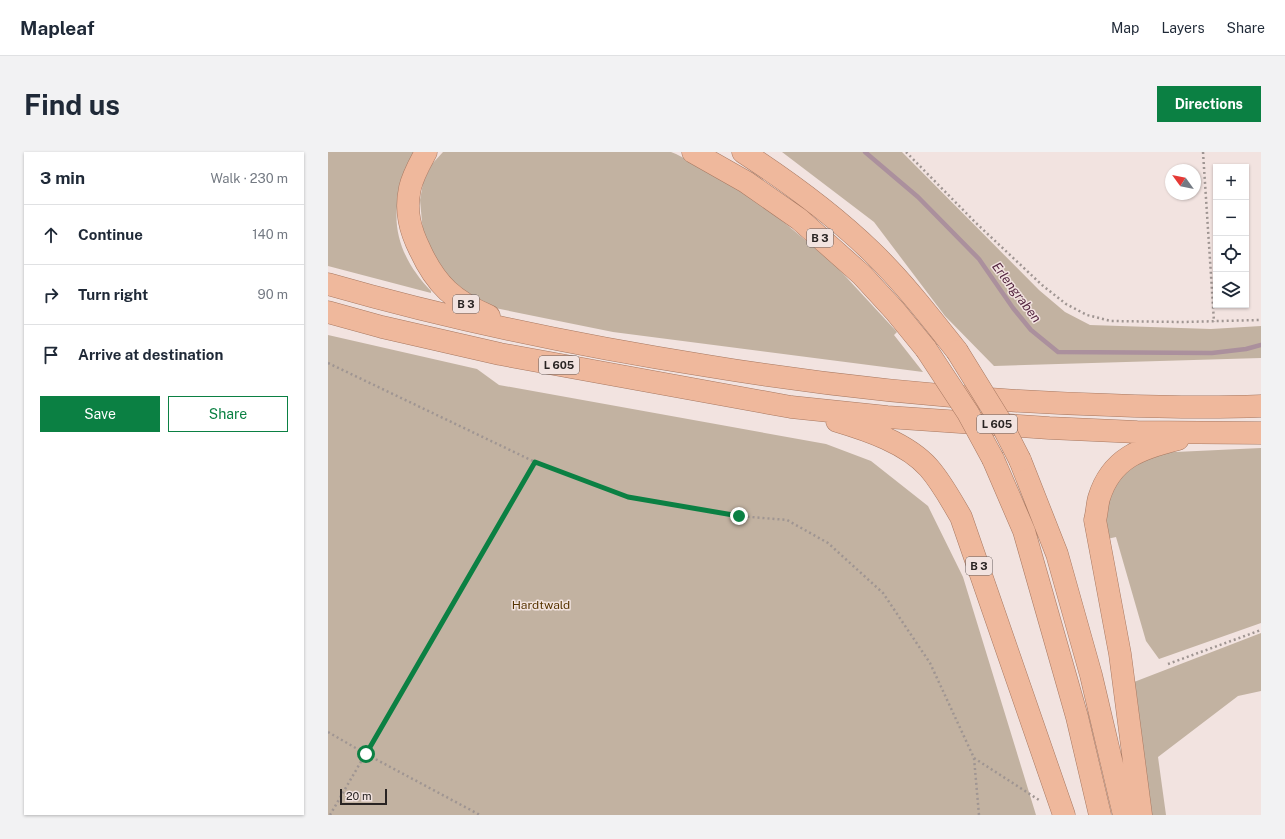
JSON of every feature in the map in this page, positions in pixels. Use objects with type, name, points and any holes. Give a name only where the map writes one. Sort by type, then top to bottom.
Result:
[{"type":"highway","name":"B 3","points":[[426,152],[418,166],[410,188],[408,209],[411,232],[429,269],[440,283],[454,296],[473,309],[534,335],[660,359],[755,374],[904,392],[966,398],[1054,403],[1153,406],[1261,406]]},
{"type":"highway","name":"B 3","points":[[694,152],[746,182],[799,219],[862,275],[895,311],[926,349],[968,413],[993,458],[1024,531],[1076,717],[1100,815]]},
{"type":"highway","points":[[743,152],[826,211],[872,252],[916,298],[957,352],[999,419],[1020,460],[1058,554],[1092,675],[1124,815]]},
{"type":"highway","points":[[328,284],[362,294],[534,335]]},
{"type":"highway","name":"L 605","points":[[328,312],[382,327],[500,354],[791,407],[887,417],[1048,428],[1202,433]]},
{"type":"highway","name":"B 3","points":[[791,407],[858,427],[887,439],[908,451],[928,467],[943,486],[961,517],[1064,815]]},
{"type":"highway","points":[[1141,815],[1120,654],[1096,520],[1099,498],[1110,475],[1128,456],[1153,445],[1202,433],[1261,433]]},
{"type":"path","points":[[906,152],[976,223],[1042,285],[1066,304],[1087,316],[1111,321],[1214,322],[1261,320]]},
{"type":"path","points":[[1203,152],[1214,322]]},
{"type":"path","points":[[328,363],[535,462],[628,497],[739,516],[787,520],[828,543],[884,593],[930,663],[974,758],[979,815]]},
{"type":"path","points":[[330,815],[535,462]]},
{"type":"path","points":[[1168,664],[1261,630]]},
{"type":"path","points":[[328,732],[480,815]]},
{"type":"path","points":[[974,758],[1040,800]]},
{"type":"green space","points":[[328,152],[416,152],[399,195],[397,222],[402,248],[414,270],[431,293],[328,266]]},
{"type":"green space","points":[[443,152],[671,152],[676,154],[744,191],[835,265],[897,332],[894,335],[923,372],[613,332],[495,308],[463,292],[443,279],[424,244],[420,200],[423,183],[432,164]]},
{"type":"green space","points":[[782,152],[902,152],[1039,290],[1065,312],[1090,325],[1211,329],[1261,326],[1261,358],[994,366],[945,316],[874,222]]},
{"type":"green space","name":"Hardtwald","points":[[328,335],[477,369],[499,385],[826,444],[871,461],[928,506],[963,577],[1036,815],[328,815]]},
{"type":"green space","points":[[1261,448],[1261,623],[1159,659],[1146,641],[1116,537],[1107,539],[1104,519],[1115,480],[1130,465],[1154,453]]},
{"type":"green space","points":[[1261,633],[1261,691],[1238,696],[1158,757],[1166,815],[1147,815],[1134,682]]},
{"type":"waterway","name":"Erlengraben","points":[[865,152],[918,197],[979,259],[1013,308],[1031,330],[1058,352],[1212,353],[1246,349],[1261,345]]},
{"type":"route","points":[[366,754],[535,462],[628,497],[739,516]]}]
